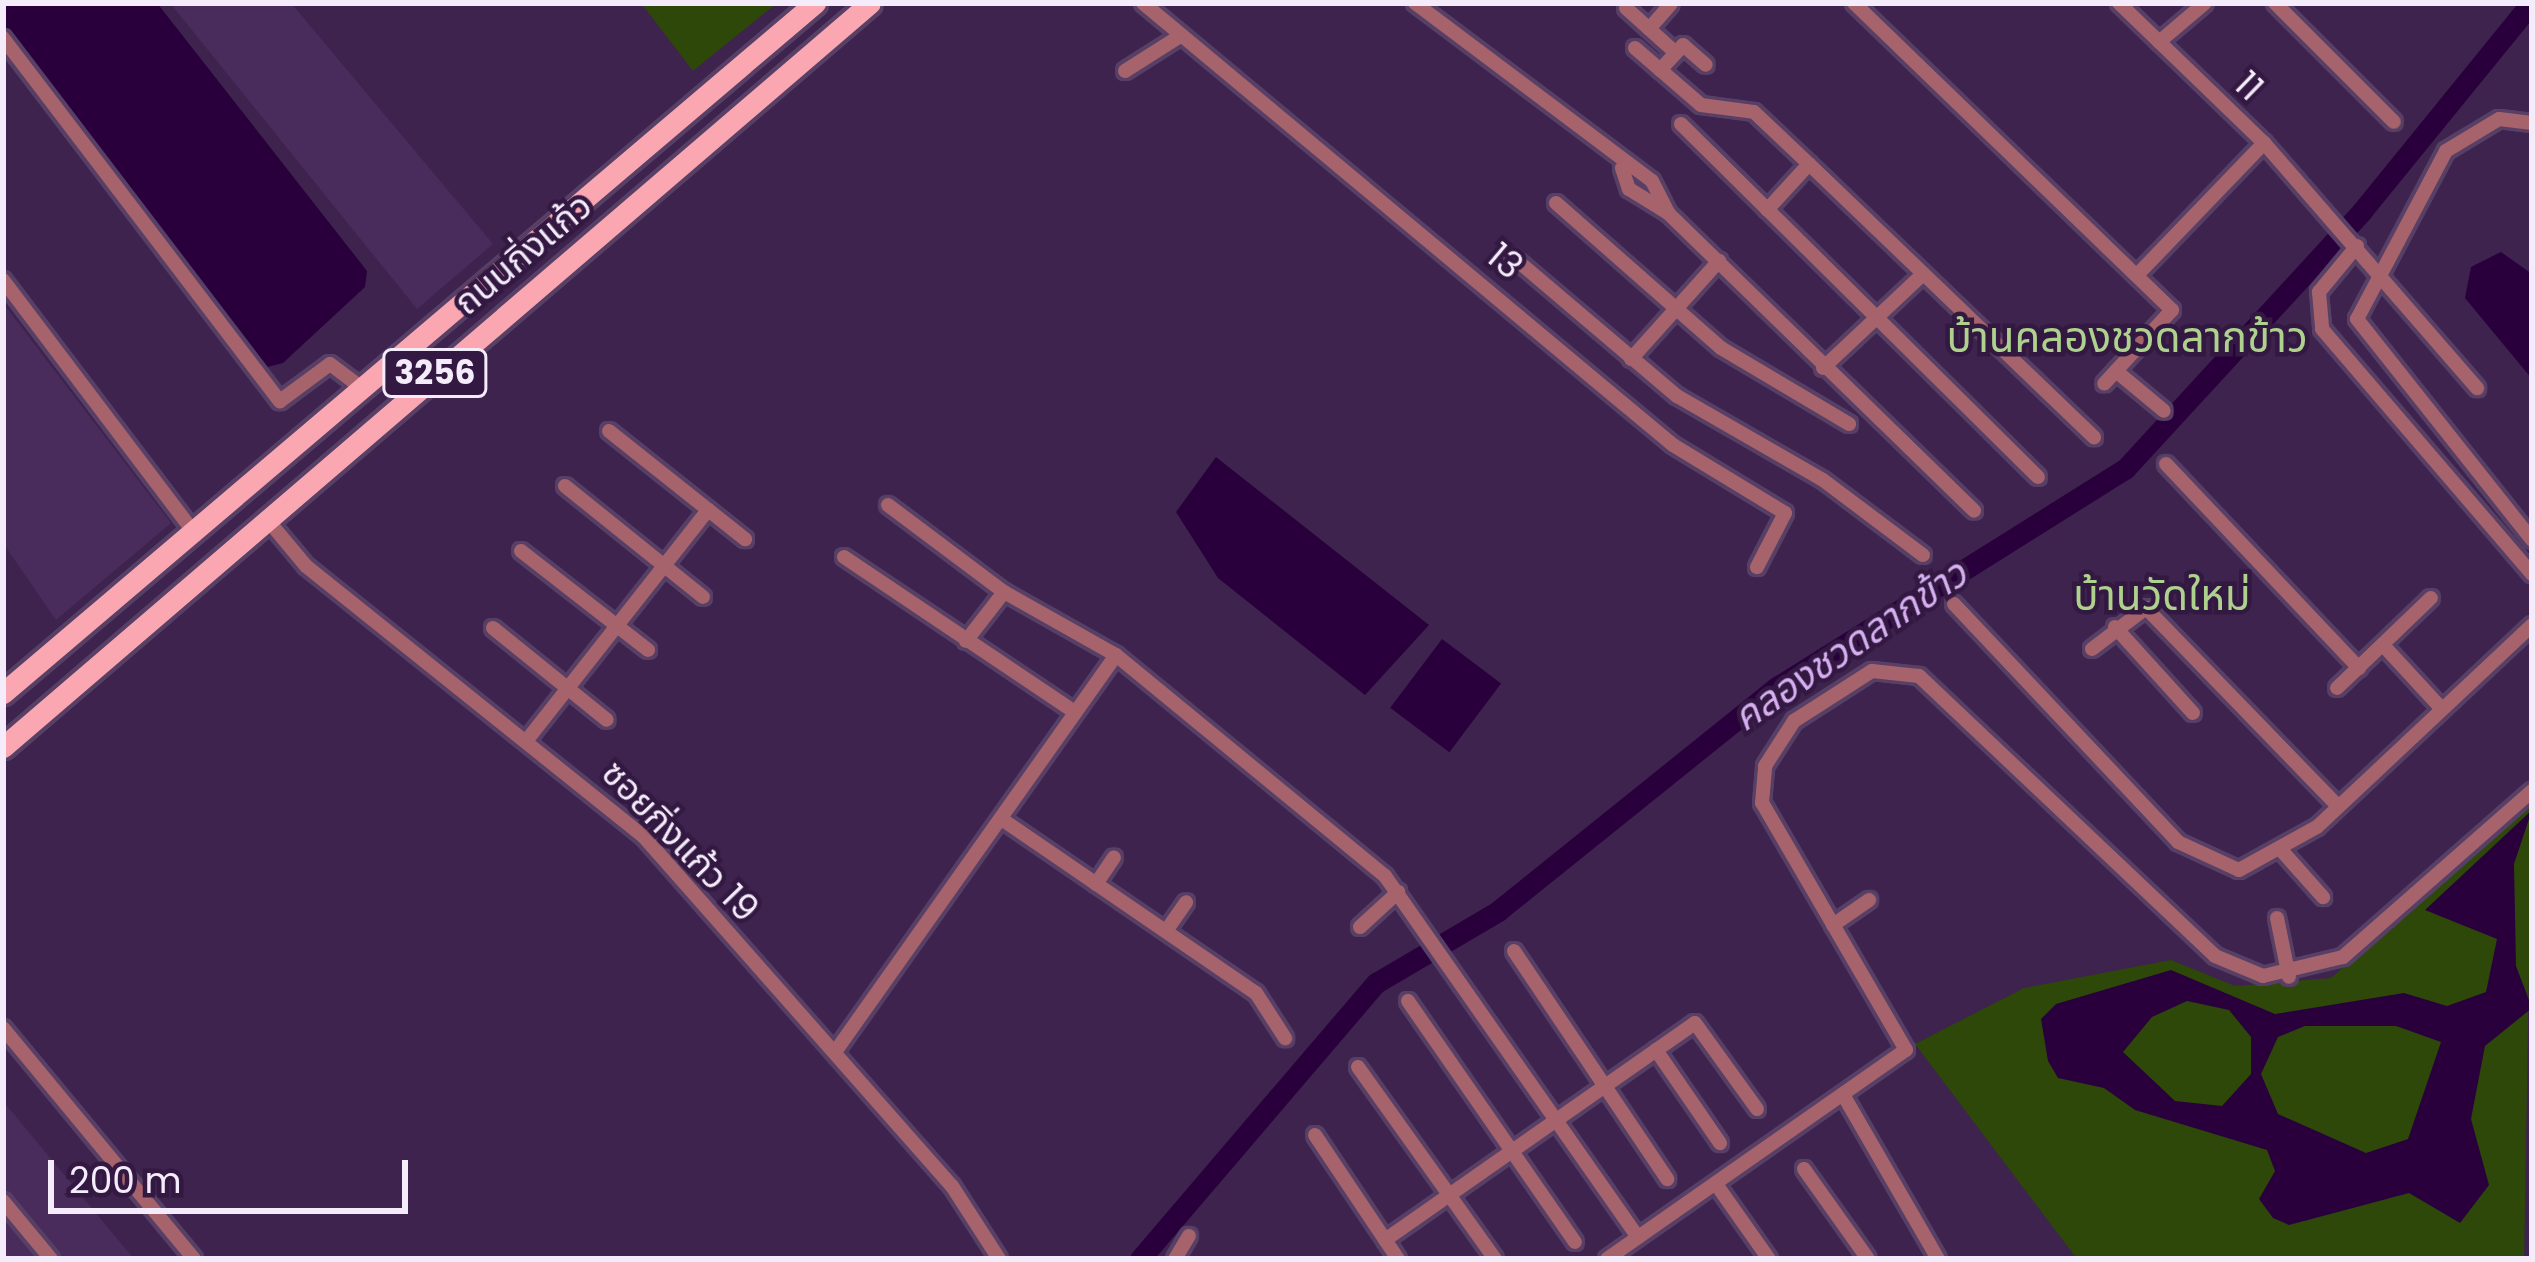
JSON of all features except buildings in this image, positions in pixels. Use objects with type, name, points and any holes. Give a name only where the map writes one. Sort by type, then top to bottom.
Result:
[{"type":"main road","name":"ถนนกิ่งแก้ว","points":[[3,693],[815,3]]},
{"type":"main road","name":"ถนนกิ่งแก้ว","points":[[3,747],[871,3]]},
{"type":"street","name":"13","points":[[1143,3],[1178,38],[1673,445],[1785,513],[1757,568]]},
{"type":"street","points":[[1415,3],[1622,168],[1629,188],[1668,213],[1974,511]]},
{"type":"street","points":[[1855,3],[2137,275],[2171,315],[2104,384]]},
{"type":"street","name":"11","points":[[2119,3],[2264,143],[2382,273],[2477,388]]},
{"type":"street","points":[[2159,42],[2205,3]]},
{"type":"street","points":[[2275,3],[2394,122]]},
{"type":"street","points":[[1649,29],[1671,4]]},
{"type":"street","points":[[1626,8],[1676,53]]},
{"type":"street","points":[[3,38],[280,401],[330,364],[362,388]]},
{"type":"street","points":[[1125,71],[1178,38]]},
{"type":"street","points":[[1660,70],[1683,45],[1706,65]]},
{"type":"street","points":[[1635,48],[1700,105],[1754,112],[2093,437]]},
{"type":"street","points":[[2532,123],[2500,119],[2446,151],[2357,331],[2532,539]]},
{"type":"street","points":[[1682,124],[2038,477]]},
{"type":"street","points":[[2137,275],[2264,143]]},
{"type":"street","points":[[1767,210],[1809,164]]},
{"type":"street","points":[[1556,203],[1674,309],[1849,424]]},
{"type":"street","points":[[2353,240],[2319,292],[2322,329],[2532,574]]},
{"type":"street","points":[[1513,256],[1631,359],[1923,555]]},
{"type":"street","points":[[1631,359],[1719,261]]},
{"type":"street","points":[[1823,368],[1922,275]]},
{"type":"street","points":[[3,280],[191,529]]},
{"type":"street","points":[[2116,371],[2164,411]]},
{"type":"street","points":[[609,431],[745,539]]},
{"type":"street","points":[[2166,464],[2359,668]]},
{"type":"street","points":[[566,486],[704,597]]},
{"type":"street","points":[[888,505],[1004,592],[1116,655],[1398,892],[1638,1238]]},
{"type":"street","points":[[527,740],[708,510]]},
{"type":"street","name":"ซอยกิ่งแก้ว 19","points":[[266,518],[306,566],[645,838],[835,1052],[999,1259]]},
{"type":"street","points":[[521,550],[648,650]]},
{"type":"street","points":[[844,557],[1069,708]]},
{"type":"street","points":[[966,640],[1004,592]]},
{"type":"street","points":[[2337,688],[2431,598]]},
{"type":"street","points":[[1954,604],[2178,842],[2239,870],[2282,851],[2532,625]]},
{"type":"street","points":[[2092,649],[2114,627],[2146,608],[2335,802]]},
{"type":"street","points":[[2114,627],[2193,713]]},
{"type":"street","points":[[494,628],[607,720]]},
{"type":"street","points":[[2383,645],[2439,706]]},
{"type":"street","points":[[835,1052],[1116,655]]},
{"type":"street","points":[[1607,1259],[1845,1098],[1906,1050],[1766,820],[1765,766],[1794,721],[1893,666],[1939,691],[2215,956],[2289,976],[2343,957],[2532,791]]},
{"type":"street","points":[[1003,820],[1277,1010],[1285,1038]]},
{"type":"street","points":[[2282,851],[2323,897]]},
{"type":"street","points":[[1096,884],[1114,857]]},
{"type":"street","points":[[1360,927],[1398,892]]},
{"type":"street","points":[[1833,925],[1869,900]]},
{"type":"street","points":[[1166,932],[1186,902]]},
{"type":"street","points":[[2277,918],[2289,976]]},
{"type":"street","points":[[1514,951],[1666,1179]]},
{"type":"street","points":[[1408,1001],[1575,1242]]},
{"type":"street","points":[[1385,1240],[1695,1023],[1757,1109]]},
{"type":"street","points":[[3,1028],[194,1259]]},
{"type":"street","points":[[1656,1050],[1720,1143]]},
{"type":"street","points":[[1358,1067],[1496,1259]]},
{"type":"street","points":[[1845,1098],[1938,1259]]},
{"type":"street","points":[[1315,1136],[1398,1259]]},
{"type":"street","points":[[1804,1169],[1868,1259]]},
{"type":"street","points":[[1716,1184],[1769,1259]]},
{"type":"street","points":[[3,1201],[51,1259]]},
{"type":"street","points":[[1175,1259],[1189,1236]]},
{"type":"shaded area","points":[[3,3],[157,3],[367,271],[365,287],[283,363],[259,369],[3,25]]},
{"type":"shaded area","points":[[170,3],[291,3],[493,244],[417,309]]},
{"type":"shaded area","points":[[2501,252],[2532,274],[2532,379],[2465,298],[2471,267]]},
{"type":"shaded area","points":[[3,303],[171,523],[56,620],[3,543]]},
{"type":"shaded area","points":[[1216,457],[1429,625],[1365,695],[1218,578],[1176,512]]},
{"type":"shaded area","points":[[1442,639],[1501,684],[1449,752],[1390,708]]},
{"type":"shaded area","points":[[2532,810],[2514,864],[2516,966],[2532,1008],[2485,1046],[2471,1119],[2489,1185],[2460,1223],[2409,1193],[2289,1225],[2273,1218],[2259,1199],[2275,1171],[2267,1150],[2135,1110],[2104,1088],[2058,1078],[2048,1061],[2041,1019],[2056,1004],[2171,970],[2275,1014],[2404,993],[2447,1006],[2486,992],[2497,939],[2425,910]],"holes":[[[2187,1001],[2229,1010],[2251,1037],[2251,1074],[2222,1106],[2175,1101],[2123,1052],[2152,1017]],[[2305,1026],[2396,1026],[2441,1042],[2408,1139],[2366,1153],[2278,1114],[2261,1074],[2278,1037]]]},
{"type":"shaded area","points":[[3,1101],[134,1259],[3,1259]]},
{"type":"green space","points":[[641,3],[777,3],[693,71]]},
{"type":"green space","points":[[2532,800],[2524,1259],[2077,1259],[1915,1044],[2024,988],[2171,960],[2235,986],[2331,978]]},
{"type":"waterway","name":"คลองชวดลากข้าว","points":[[1140,1259],[1376,983],[1498,911],[1777,687],[2125,469],[2362,211],[2531,3]]},
{"type":"district","name":"บ้านคลองชวดลากข้าว","points":[[2127,338]]},
{"type":"district","name":"บ้านวัดใหม่","points":[[2162,596]]}]
